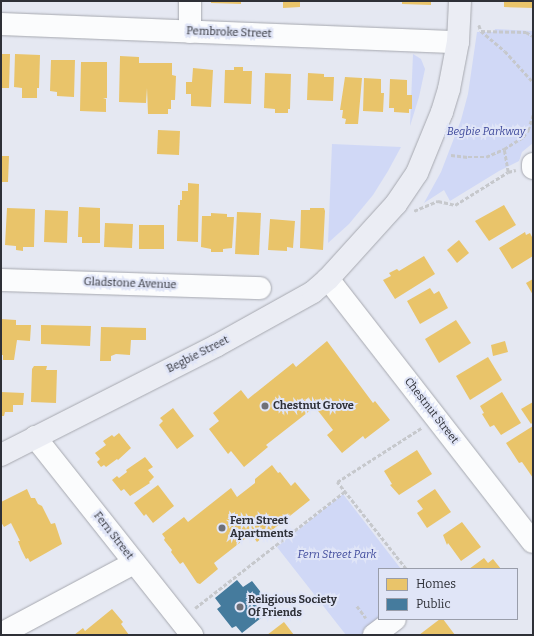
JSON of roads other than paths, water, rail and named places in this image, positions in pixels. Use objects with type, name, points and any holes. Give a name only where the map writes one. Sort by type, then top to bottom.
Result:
[{"type":"main road","name":"Begbie Street","points":[[1,455],[216,346],[313,292],[328,279],[396,204],[417,173],[442,112],[454,66],[460,1]]},
{"type":"street","points":[[190,1],[190,32]]},
{"type":"street","name":"Pembroke Street","points":[[1,24],[190,32],[458,33]]},
{"type":"street","name":"Chestnut Street","points":[[328,279],[533,542]]},
{"type":"street","name":"Gladstone Avenue","points":[[1,280],[260,288]]},
{"type":"street","name":"Fern Street","points":[[35,437],[186,627]]},
{"type":"street","points":[[1,634],[134,563]]},
{"type":"street","points":[[374,635],[394,620]]},
{"type":"place","name":"Chestnut Grove","points":[[265,406]]},
{"type":"place","name":"Fern Street Apartments","points":[[222,528]]},
{"type":"place","name":"Religious Society Of Friends","points":[[240,607]]},
{"type":"park label","name":"Begbie Parkway","points":[[486,132]]},
{"type":"park label","name":"Fern Street Park","points":[[337,555]]}]
